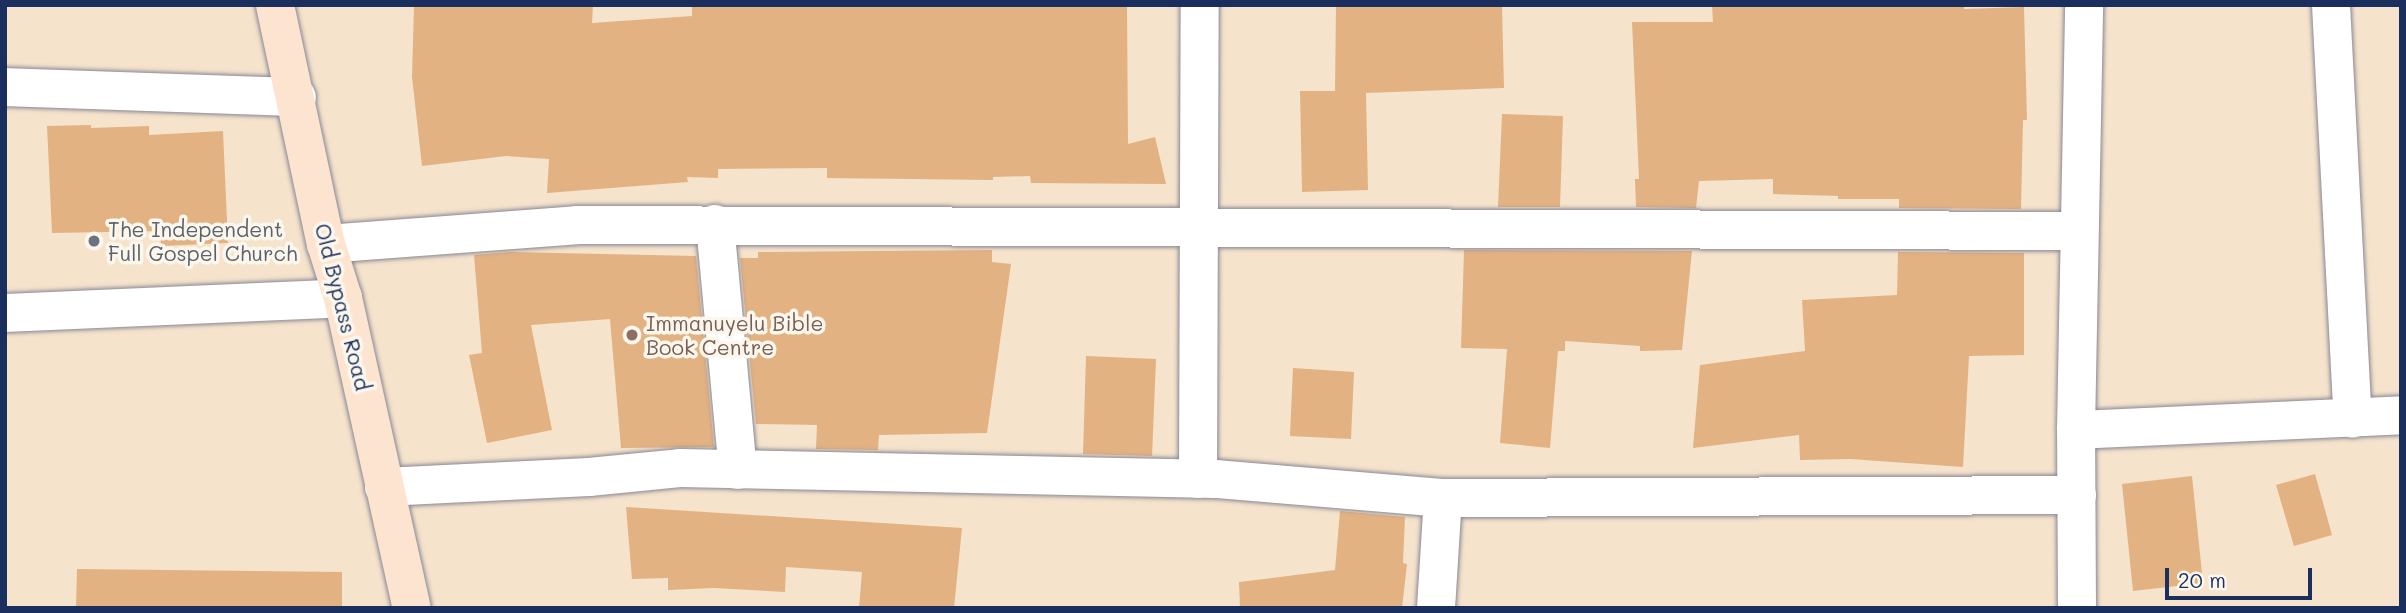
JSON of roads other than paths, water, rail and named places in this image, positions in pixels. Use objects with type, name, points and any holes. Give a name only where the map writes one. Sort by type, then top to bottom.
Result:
[{"type":"main road","name":"Old Bypass Road","points":[[275,5],[297,97],[326,244],[343,298],[412,608]]},
{"type":"street","points":[[1198,480],[1200,5]]},
{"type":"street","points":[[2077,608],[2076,430],[2084,5]]},
{"type":"street","points":[[2331,5],[2353,418]]},
{"type":"street","points":[[5,87],[297,97]]},
{"type":"street","points":[[715,224],[738,470]]},
{"type":"street","points":[[326,244],[577,225],[2079,231]]},
{"type":"street","points":[[5,313],[343,298]]},
{"type":"street","points":[[2076,430],[2401,415]]},
{"type":"street","points":[[384,487],[589,477],[680,468],[1198,480],[1443,498],[2077,495]]},
{"type":"street","points":[[1436,608],[1443,498]]},
{"type":"place","name":"The Independent Full Gospel Church","points":[[94,241]]},
{"type":"place","name":"Immanuyelu Bible Book Centre","points":[[632,335]]}]
